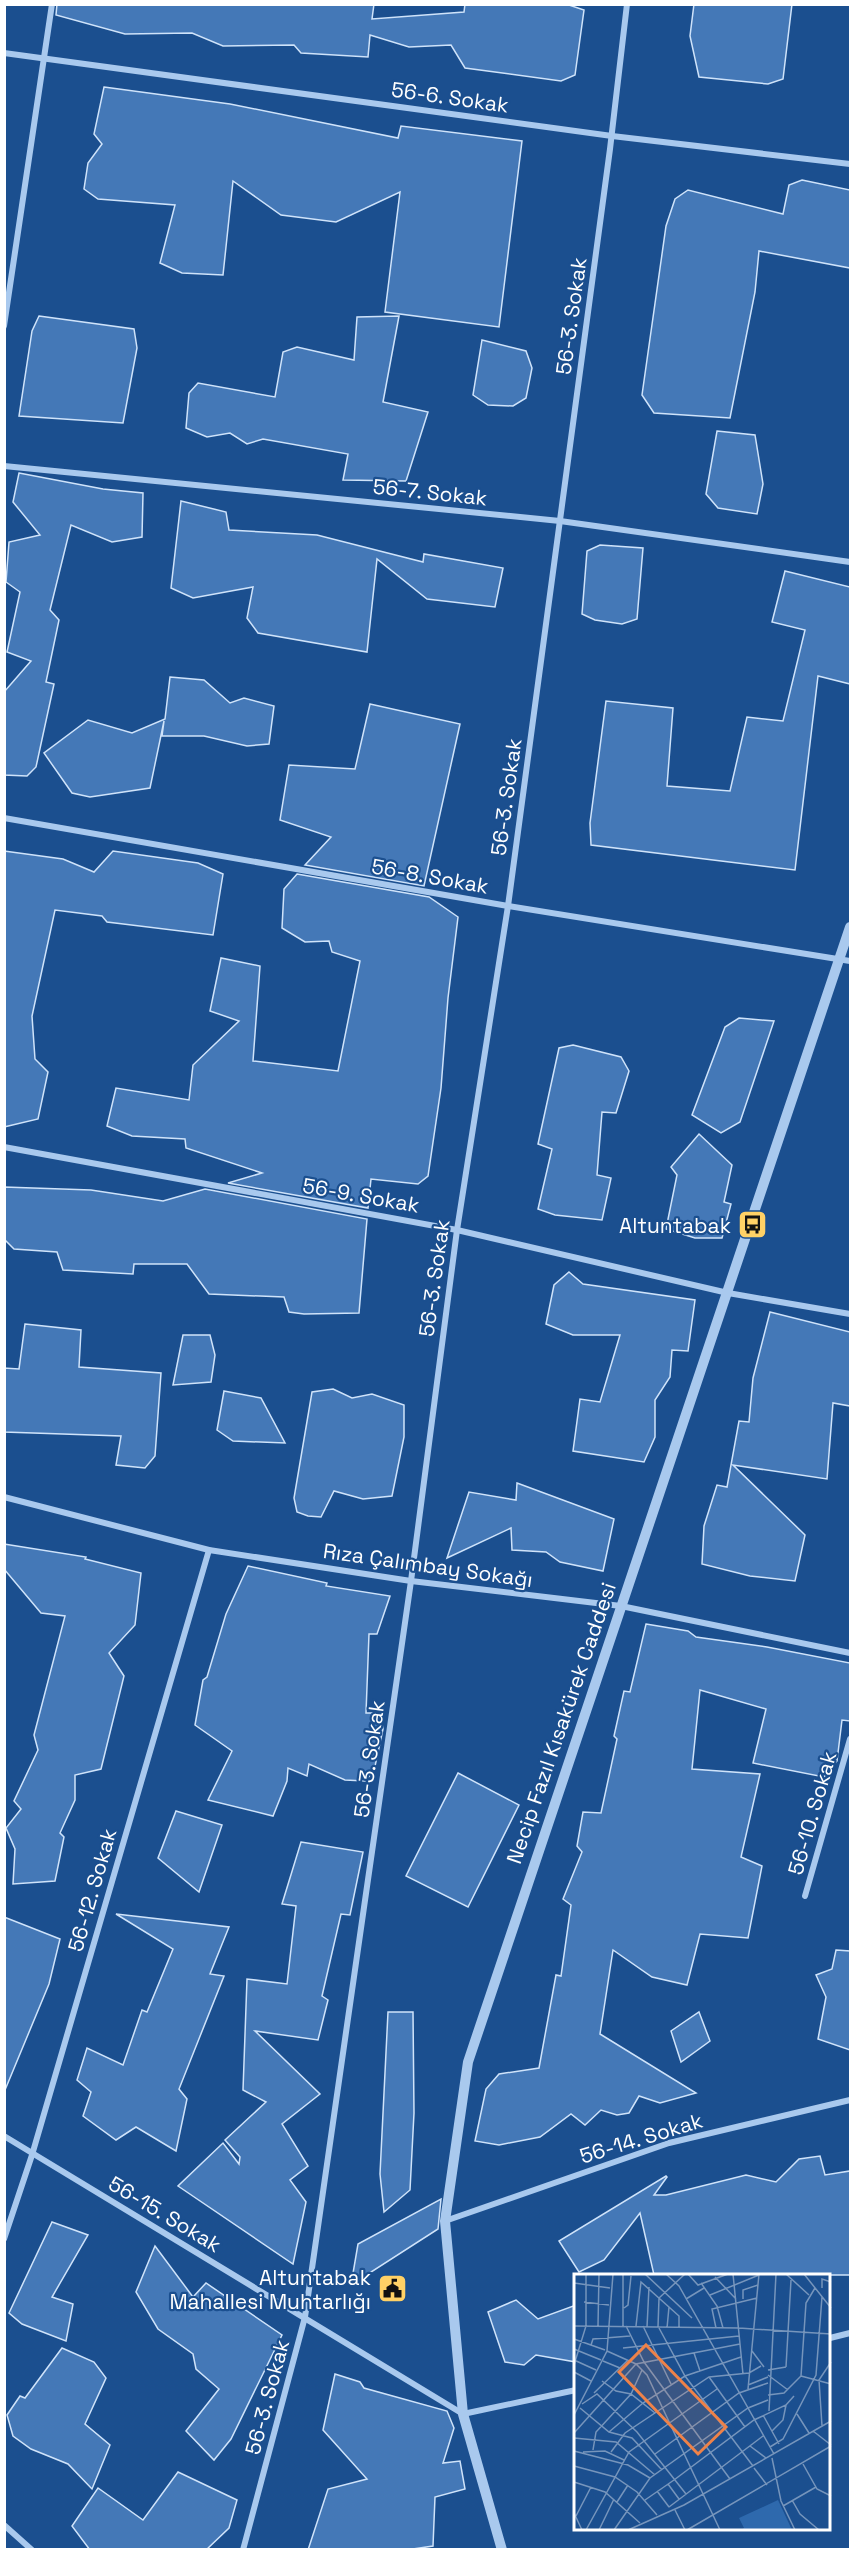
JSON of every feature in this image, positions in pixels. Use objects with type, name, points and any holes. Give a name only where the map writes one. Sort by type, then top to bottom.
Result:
[{"type":"street","points":[[4,326],[46,59],[52,4]]},
{"type":"street","name":"56-3. Sokak","points":[[243,2550],[305,2318],[411,1581],[457,1230],[508,906],[612,136],[627,4]]},
{"type":"street","name":"56-6. Sokak","points":[[4,53],[612,136],[850,164]]},
{"type":"street","name":"56-7. Sokak","points":[[4,466],[560,521],[850,562]]},
{"type":"street","name":"56-8. Sokak","points":[[4,818],[508,906],[845,960]]},
{"type":"street","name":"Necip Fazıl Kısakürek Caddesi","points":[[502,2550],[463,2414],[445,2221],[468,2062],[728,1293],[845,960],[850,927]]},
{"type":"street","name":"56-9. Sokak","points":[[4,1147],[457,1230],[728,1293],[850,1314]]},
{"type":"street","name":"Rıza Çalımbay Sokağı","points":[[4,1497],[208,1550],[411,1581],[621,1606],[850,1653]]},
{"type":"street","name":"56-12. Sokak","points":[[4,2239],[32,2155],[208,1550]]},
{"type":"street","name":"56-10. Sokak","points":[[805,1896],[850,1738]]},
{"type":"street","name":"56-14. Sokak","points":[[445,2221],[669,2143],[850,2100]]},
{"type":"street","name":"56-15. Sokak","points":[[4,2136],[463,2414]]},
{"type":"street","points":[[831,2338],[850,2333]]},
{"type":"street","points":[[463,2414],[574,2390]]},
{"type":"street","points":[[4,2525],[32,2550]]},
{"type":"building","points":[[57,4],[374,4],[372,19],[464,12],[465,4],[566,4],[584,10],[575,75],[561,81],[465,68],[451,45],[409,47],[370,35],[368,57],[301,53],[294,45],[223,46],[192,33],[125,34],[56,15]]},
{"type":"building","points":[[694,4],[792,4],[783,79],[768,84],[699,77],[690,36]]},
{"type":"building","points":[[104,87],[230,104],[398,138],[401,126],[522,141],[499,327],[385,312],[400,192],[336,222],[281,215],[233,181],[223,275],[182,273],[160,263],[175,205],[98,199],[84,189],[88,163],[102,144],[94,134]]},
{"type":"building","points":[[802,180],[850,190],[850,268],[759,251],[755,292],[730,418],[654,413],[642,395],[666,226],[675,199],[688,190],[783,214],[789,185]]},
{"type":"building","points":[[39,316],[134,329],[137,348],[123,423],[19,416],[32,331]]},
{"type":"building","points":[[399,316],[383,402],[428,412],[406,481],[343,480],[348,454],[263,439],[247,444],[230,433],[207,437],[186,428],[189,393],[198,383],[275,397],[283,352],[297,347],[354,360],[357,317]]},
{"type":"building","points":[[482,340],[526,351],[532,368],[526,398],[513,406],[488,405],[473,395]]},
{"type":"building","points":[[717,431],[755,435],[763,484],[757,514],[718,508],[706,494]]},
{"type":"building","points":[[19,473],[103,489],[143,493],[142,537],[112,542],[71,525],[50,610],[59,620],[46,682],[54,684],[36,767],[27,776],[4,775],[4,692],[31,661],[7,652],[20,592],[6,582],[9,542],[40,535],[13,502]]},
{"type":"building","points":[[181,501],[226,512],[229,530],[317,535],[423,562],[424,554],[503,568],[495,607],[427,599],[377,559],[367,652],[258,633],[247,618],[253,587],[193,598],[171,588]]},
{"type":"building","points":[[600,545],[643,548],[637,619],[622,624],[595,620],[582,614],[587,551]]},
{"type":"building","points":[[785,571],[850,587],[850,684],[818,676],[795,870],[591,845],[590,823],[606,701],[673,708],[667,786],[730,791],[747,717],[783,721],[805,630],[772,622]]},
{"type":"building","points":[[170,677],[204,680],[230,703],[244,698],[274,706],[269,744],[247,746],[204,736],[162,736],[164,721],[150,788],[90,797],[72,793],[44,753],[88,720],[132,733],[165,719]]},
{"type":"building","points":[[370,704],[460,724],[424,886],[305,865],[331,837],[280,820],[289,765],[355,769]]},
{"type":"building","points":[[4,851],[63,859],[94,872],[113,851],[198,863],[223,874],[213,935],[107,922],[102,916],[55,910],[32,1016],[35,1059],[48,1072],[38,1119],[4,1127]]},
{"type":"building","points":[[297,874],[429,897],[458,917],[448,998],[441,1088],[428,1176],[418,1184],[371,1179],[368,1208],[228,1183],[262,1173],[186,1148],[185,1139],[132,1136],[107,1126],[116,1088],[189,1100],[193,1065],[239,1021],[210,1011],[221,958],[260,966],[253,1061],[338,1071],[360,961],[332,952],[329,941],[305,942],[282,928],[284,889]]},
{"type":"building","points":[[739,1018],[774,1021],[740,1122],[721,1133],[692,1115],[725,1027]]},
{"type":"building","points":[[573,1045],[621,1057],[629,1071],[616,1113],[602,1112],[597,1175],[611,1178],[602,1220],[555,1215],[538,1209],[552,1149],[538,1144],[559,1048]]},
{"type":"building","points":[[699,1134],[732,1165],[724,1202],[731,1204],[722,1238],[695,1238],[666,1229],[677,1175],[671,1167]]},
{"type":"building","points":[[4,1187],[91,1190],[163,1201],[205,1189],[367,1219],[359,1313],[304,1314],[289,1312],[284,1297],[209,1294],[187,1264],[134,1264],[133,1274],[63,1270],[57,1252],[14,1249],[4,1239]]},
{"type":"building","points":[[569,1272],[583,1284],[695,1300],[688,1351],[672,1350],[670,1377],[655,1400],[655,1437],[644,1462],[573,1451],[580,1399],[600,1402],[620,1335],[573,1335],[546,1324],[554,1285]]},
{"type":"building","points":[[770,1312],[850,1332],[850,1406],[833,1403],[827,1479],[733,1465],[805,1535],[795,1581],[750,1576],[702,1564],[704,1526],[717,1485],[727,1487],[739,1421],[749,1422],[753,1378]]},
{"type":"building","points":[[25,1324],[81,1330],[79,1367],[161,1373],[155,1456],[145,1468],[116,1465],[121,1436],[4,1432],[4,1368],[19,1369]]},
{"type":"building","points":[[183,1335],[210,1335],[215,1355],[211,1382],[173,1385]]},
{"type":"building","points":[[333,1389],[352,1398],[372,1394],[404,1405],[404,1437],[392,1496],[363,1499],[334,1491],[321,1517],[308,1516],[297,1512],[294,1498],[312,1392]]},
{"type":"building","points":[[224,1391],[261,1398],[285,1443],[233,1441],[217,1430]]},
{"type":"building","points":[[517,1483],[614,1519],[603,1571],[560,1562],[546,1552],[512,1550],[511,1528],[447,1558],[469,1492],[516,1500]]},
{"type":"building","points":[[4,1544],[86,1557],[85,1559],[141,1573],[135,1625],[109,1653],[124,1676],[101,1769],[75,1775],[75,1800],[60,1833],[64,1837],[55,1881],[13,1884],[15,1849],[6,1828],[21,1809],[14,1801],[38,1750],[34,1735],[65,1616],[41,1613],[4,1569]]},
{"type":"building","points":[[248,1566],[327,1583],[326,1586],[390,1596],[377,1634],[369,1634],[366,1713],[380,1713],[383,1729],[374,1771],[365,1781],[345,1780],[309,1764],[307,1776],[288,1768],[287,1781],[273,1816],[208,1800],[232,1751],[195,1725],[203,1680],[207,1677],[226,1614]]},
{"type":"building","points":[[646,1624],[688,1631],[696,1637],[767,1647],[850,1663],[850,1721],[842,1720],[837,1761],[824,1777],[753,1763],[766,1709],[700,1690],[692,1769],[760,1774],[741,1857],[762,1866],[748,1938],[700,1934],[687,1985],[652,1977],[613,1950],[600,2034],[696,2093],[660,2103],[639,2096],[629,2113],[617,2115],[601,2110],[585,2125],[571,2114],[540,2137],[499,2145],[475,2141],[486,2089],[499,2074],[539,2068],[556,1975],[561,1976],[571,1905],[563,1899],[582,1852],[577,1846],[583,1812],[601,1813],[617,1739],[614,1736],[624,1691],[630,1692]]},
{"type":"building","points":[[458,1773],[519,1805],[468,1907],[406,1876]]},
{"type":"building","points":[[176,1811],[222,1825],[199,1892],[158,1858]]},
{"type":"building","points":[[301,1842],[363,1852],[350,1915],[341,1914],[322,1996],[328,2000],[318,2040],[255,2031],[320,2094],[282,2124],[308,2166],[290,2180],[306,2202],[293,2264],[178,2186],[223,2143],[239,2164],[240,2157],[225,2140],[266,2102],[243,2090],[247,1979],[287,1984],[296,1906],[282,1904]]},
{"type":"building","points":[[116,1914],[229,1927],[210,1974],[224,1976],[179,2089],[187,2099],[176,2151],[136,2127],[116,2140],[83,2116],[91,2092],[77,2080],[87,2048],[123,2065],[142,2010],[147,2012],[173,1949]]},
{"type":"building","points":[[4,1917],[60,1939],[49,1984],[5,2090]]},
{"type":"building","points":[[836,1950],[850,1951],[850,2050],[818,2039],[826,1997],[816,1975],[832,1969]]},
{"type":"building","points":[[388,2012],[413,2012],[414,2113],[410,2190],[384,2212],[380,2174]]},
{"type":"building","points":[[699,2012],[710,2041],[681,2062],[671,2031]]},
{"type":"building","points":[[820,2156],[825,2175],[850,2171],[850,2275],[654,2274],[640,2213],[604,2260],[579,2272],[559,2241],[666,2176],[654,2195],[666,2195],[746,2175],[776,2182],[799,2159]]},
{"type":"building","points":[[441,2199],[438,2229],[351,2285],[358,2244]]},
{"type":"building","points":[[52,2222],[88,2235],[52,2297],[73,2304],[66,2341],[22,2324],[9,2313]]},
{"type":"building","points":[[155,2246],[193,2297],[206,2283],[282,2335],[231,2439],[214,2460],[186,2431],[219,2389],[196,2369],[193,2354],[158,2329],[136,2292]]},
{"type":"building","points":[[516,2300],[538,2319],[574,2306],[574,2362],[536,2355],[524,2365],[505,2362],[488,2312]]},
{"type":"building","points":[[62,2348],[94,2362],[106,2378],[85,2424],[110,2445],[92,2489],[68,2464],[31,2449],[13,2436],[7,2415],[20,2396],[25,2398]]},
{"type":"building","points":[[335,2374],[360,2382],[364,2388],[447,2411],[454,2428],[443,2463],[460,2461],[465,2489],[435,2497],[433,2546],[406,2550],[308,2550],[328,2489],[367,2479],[323,2430]]},
{"type":"building","points":[[178,2472],[237,2500],[229,2528],[206,2550],[90,2550],[72,2526],[98,2488],[143,2520]]},
{"type":"place","name":"Altuntabak","points":[[752,1225]]},
{"type":"place","name":"Altuntabak Mahallesi Muhtarlığı","points":[[392,2289]]}]
